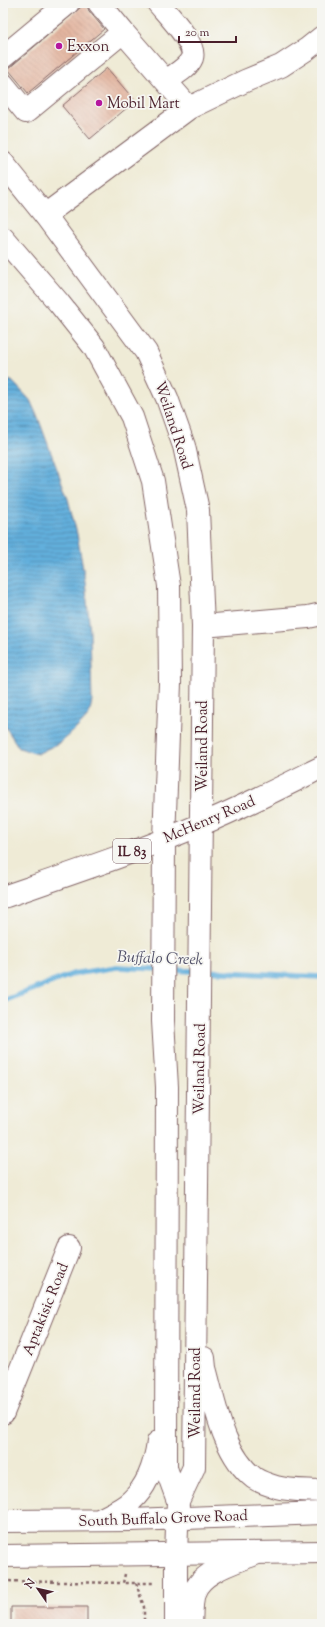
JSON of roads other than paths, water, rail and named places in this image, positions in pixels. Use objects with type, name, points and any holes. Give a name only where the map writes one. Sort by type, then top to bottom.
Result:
[{"type":"main road","points":[[3,57],[68,3]]},
{"type":"main road","points":[[99,3],[189,108]]},
{"type":"main road","points":[[158,3],[189,41],[193,51],[192,58],[186,67],[166,81]]},
{"type":"main road","points":[[3,84],[26,112],[123,32]]},
{"type":"main road","points":[[46,215],[189,108],[245,81],[281,66],[322,37]]},
{"type":"main road","name":"Weiland Road","points":[[3,163],[46,215],[146,352],[168,398],[184,446],[198,510],[203,626],[200,1028],[194,1467],[178,1510]]},
{"type":"main road","name":"Weiland Road","points":[[3,238],[59,303],[94,347],[132,417],[153,481],[169,586],[170,683],[164,839],[163,1021],[167,1087],[166,1468],[178,1510]]},
{"type":"main road","points":[[203,626],[308,617],[322,614]]},
{"type":"main road","name":"McHenry Road","points":[[3,897],[62,877],[202,824],[264,796],[322,766]]},
{"type":"main road","name":"Aptakisic Road","points":[[3,1413],[70,1248]]},
{"type":"main road","points":[[196,1278],[204,1368],[226,1439],[236,1460],[254,1478],[272,1486],[278,1488],[322,1491]]},
{"type":"main road","points":[[98,1520],[131,1502],[146,1480],[154,1461],[160,1427],[166,1410]]},
{"type":"main road","points":[[176,1624],[176,1555],[178,1510]]},
{"type":"main road","name":"South Buffalo Grove Road","points":[[3,1521],[98,1520],[178,1510],[322,1512]]},
{"type":"main road","points":[[3,1556],[322,1552]]},
{"type":"main road","points":[[191,1624],[194,1594],[199,1584],[218,1569],[255,1554]]},
{"type":"water","points":[[3,379],[12,381],[30,400],[39,420],[68,499],[77,534],[85,581],[90,632],[92,701],[89,715],[77,728],[59,743],[37,754],[19,748],[3,723]]},
{"type":"waterway","name":"Buffalo Creek","points":[[3,1001],[73,974],[117,967],[159,969]]},
{"type":"waterway","name":"Buffalo Creek","points":[[168,970],[195,971]]},
{"type":"waterway","name":"Buffalo Creek","points":[[204,971],[322,977]]},
{"type":"place","name":"Exxon","points":[[59,46]]},
{"type":"place","name":"Mobil Mart","points":[[99,103]]}]
